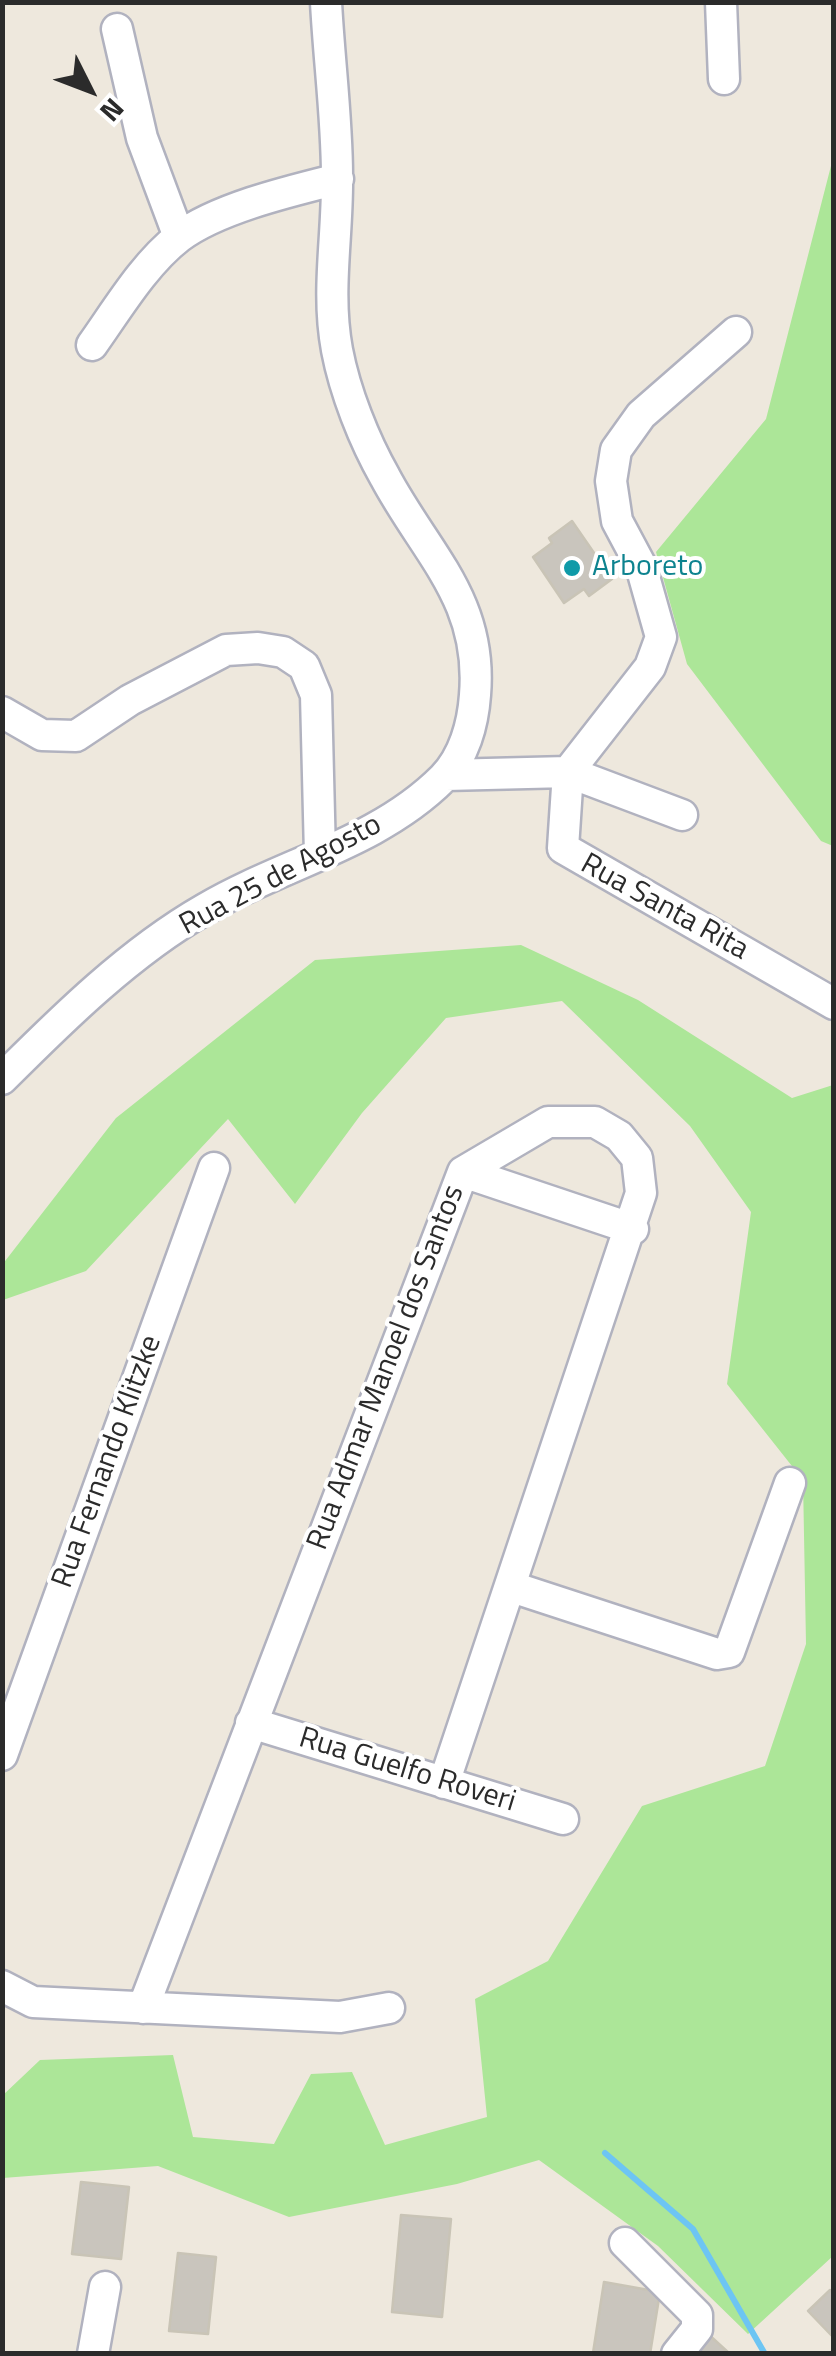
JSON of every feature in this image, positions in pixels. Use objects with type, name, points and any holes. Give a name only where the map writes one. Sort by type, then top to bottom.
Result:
[{"type":"street","name":"Rua 25 de Agosto","points":[[2,1079],[52,1029],[204,909],[378,828],[446,775],[473,725],[476,645],[440,558],[385,477],[349,393],[337,350],[330,273],[338,179],[326,2]]},
{"type":"street","points":[[721,2],[724,80]]},
{"type":"street","points":[[117,29],[142,138],[179,237]]},
{"type":"street","points":[[92,345],[128,294],[179,237],[261,198],[338,179]]},
{"type":"street","points":[[568,772],[650,667],[661,637],[642,566],[617,521],[611,482],[616,450],[642,415],[736,332]]},
{"type":"street","points":[[2,712],[42,735],[76,736],[130,700],[226,650],[258,648],[283,652],[304,666],[316,695],[320,855]]},
{"type":"street","points":[[446,775],[568,772],[682,815]]},
{"type":"street","name":"Rua Santa Rita","points":[[568,772],[563,848],[568,855],[834,1004]]},
{"type":"street","name":"Rua Admar Manoel dos Santos","points":[[144,2008],[463,1172],[548,1122],[595,1122],[619,1136],[638,1158],[642,1193],[444,1782]]},
{"type":"street","name":"Rua Fernando Klitzke","points":[[2,1755],[214,1168]]},
{"type":"street","points":[[463,1172],[633,1229]]},
{"type":"street","points":[[512,1586],[718,1654],[729,1652],[790,1483]]},
{"type":"street","name":"Rua Guelfo Roveri","points":[[251,1722],[563,1819]]},
{"type":"street","points":[[2,1986],[34,2002],[340,2017],[390,2008]]},
{"type":"street","points":[[624,2243],[698,2314],[697,2329],[677,2354]]},
{"type":"street","points":[[93,2354],[105,2288]]},
{"type":"green space","points":[[833,158],[833,846],[821,841],[687,664],[656,552],[766,419]]},
{"type":"green space","points":[[521,945],[638,1000],[792,1098],[833,1085],[833,2256],[748,2334],[658,2246],[539,2160],[457,2184],[289,2217],[158,2166],[3,2178],[2,2096],[40,2060],[173,2055],[193,2137],[274,2144],[311,2074],[352,2072],[385,2145],[487,2117],[475,1999],[548,1961],[642,1806],[765,1766],[806,1644],[803,1480],[727,1384],[751,1212],[690,1126],[562,1001],[446,1018],[362,1113],[295,1204],[228,1119],[86,1271],[3,1300],[2,1265],[116,1118],[315,960]]},
{"type":"building","name":"Arboreto","points":[[572,521],[612,579],[589,596],[584,589],[564,603],[533,557],[552,543],[549,538]]},
{"type":"building","points":[[81,2182],[129,2187],[121,2259],[72,2254]]},
{"type":"building","points":[[401,2215],[451,2219],[442,2317],[392,2312]]},
{"type":"building","points":[[178,2253],[216,2257],[208,2334],[169,2331]]},
{"type":"building","points":[[604,2282],[660,2292],[650,2354],[593,2353]]},
{"type":"building","points":[[830,2290],[834,2294],[832,2336],[808,2311]]},
{"type":"building","points":[[707,2333],[730,2354],[689,2354]]},
{"type":"waterway","points":[[605,2153],[693,2229],[765,2354]]},
{"type":"place","name":"Arboreto","points":[[572,568]]}]
